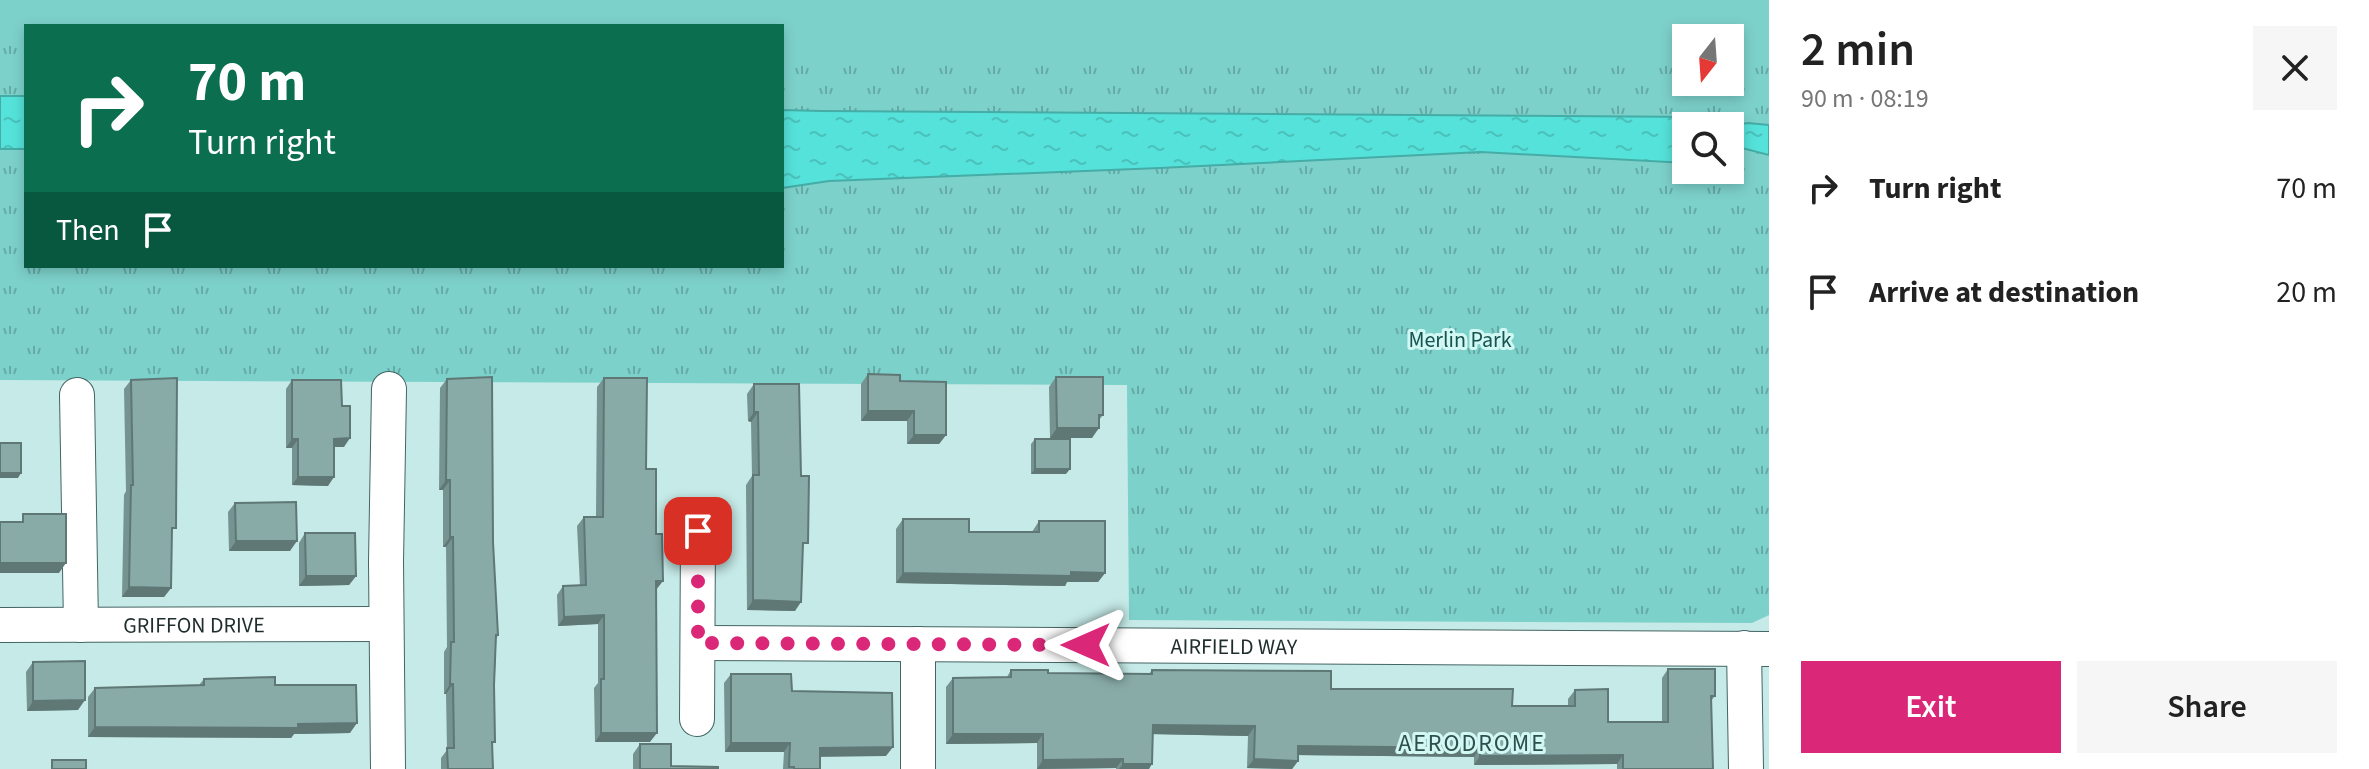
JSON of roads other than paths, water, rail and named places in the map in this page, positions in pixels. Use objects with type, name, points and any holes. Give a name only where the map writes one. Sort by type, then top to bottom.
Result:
[{"type":"street","points":[[388,754],[386,562],[389,389]]},
{"type":"street","points":[[77,395],[81,625]]},
{"type":"street","points":[[697,719],[698,531]]},
{"type":"street","name":"GRIFFON DRIVE","points":[[0,625],[386,624]]},
{"type":"street","name":"AIRFIELD WAY","points":[[698,643],[1756,648]]},
{"type":"street","points":[[918,644],[918,769]]},
{"type":"street","points":[[1746,769],[1756,648]]},
{"type":"water","points":[[0,96],[24,96],[24,149],[0,149]]},
{"type":"water","points":[[784,110],[1672,117],[1672,162],[1481,152],[829,181],[784,188]]},
{"type":"water","points":[[1744,124],[1769,125],[1769,155],[1744,149]]},
{"type":"district","name":"AERODROME","points":[[1472,743]]},
{"type":"park label","name":"Merlin Park","points":[[1460,339]]}]
